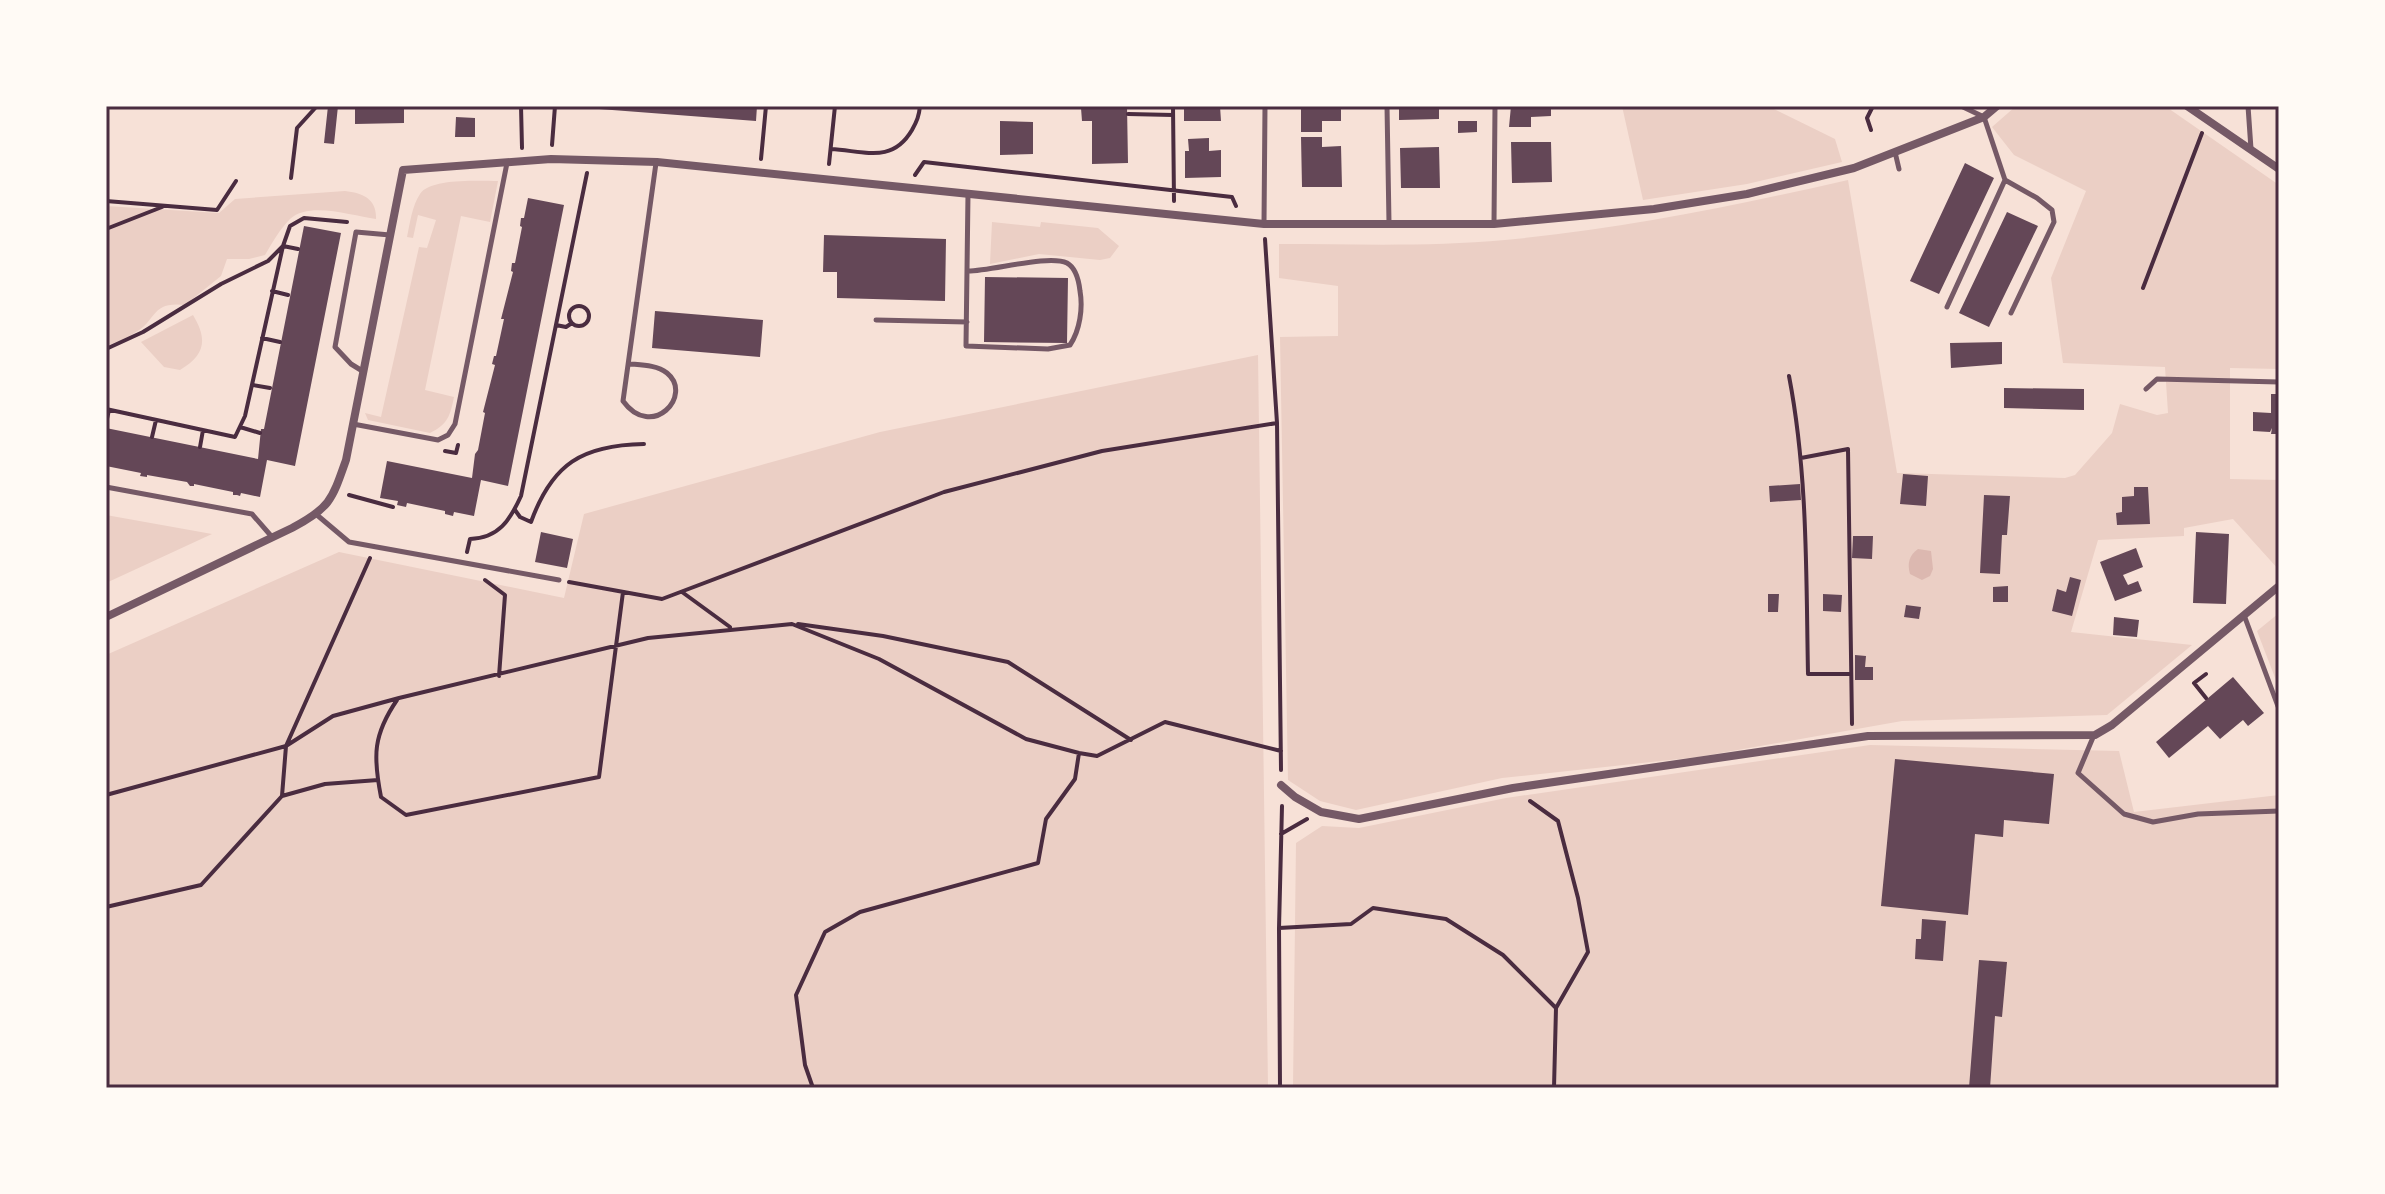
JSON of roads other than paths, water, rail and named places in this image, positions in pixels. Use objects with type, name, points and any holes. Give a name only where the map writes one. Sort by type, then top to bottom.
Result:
[{"type":"street","points":[[106,617],[317,515],[334,492],[346,460],[365,372],[403,170],[551,159],[657,162],[1264,224],[1494,224],[1654,209],[1747,194],[1854,168],[1984,117],[1997,106]]},
{"type":"street","points":[[2187,106],[2279,169]]},
{"type":"street","points":[[1281,785],[1321,812],[1359,819],[1513,788],[1868,736],[2095,735],[2112,725],[2279,586]]},
{"type":"lane","points":[[1264,224],[1265,106]]},
{"type":"lane","points":[[1387,106],[1389,224]]},
{"type":"lane","points":[[1494,224],[1495,106]]},
{"type":"lane","points":[[1961,106],[1984,117],[2005,180],[2052,210],[2054,222],[2011,313]]},
{"type":"lane","points":[[2248,106],[2251,149]]},
{"type":"lane","points":[[1895,151],[1899,169]]},
{"type":"lane","points":[[630,364],[655,367],[668,373],[675,385],[674,400],[667,411],[644,417],[631,411],[623,401],[657,162]]},
{"type":"lane","points":[[353,424],[438,440],[448,435],[455,424],[507,163]]},
{"type":"lane","points":[[1947,307],[2005,180]]},
{"type":"lane","points":[[968,194],[966,346],[1009,349],[1070,345],[1079,327],[1081,294],[1073,268],[1066,263],[1024,262],[988,271],[968,271]]},
{"type":"lane","points":[[365,372],[351,364],[335,347],[356,232],[391,235]]},
{"type":"lane","points":[[876,320],[967,322]]},
{"type":"lane","points":[[2146,389],[2157,379],[2279,382]]},
{"type":"lane","points":[[106,487],[252,514],[272,538]]},
{"type":"lane","points":[[317,515],[349,542],[559,580]]},
{"type":"lane","points":[[2244,615],[2279,709]]},
{"type":"lane","points":[[2095,735],[2078,773],[2124,814],[2153,822],[2198,814],[2279,811]]}]
